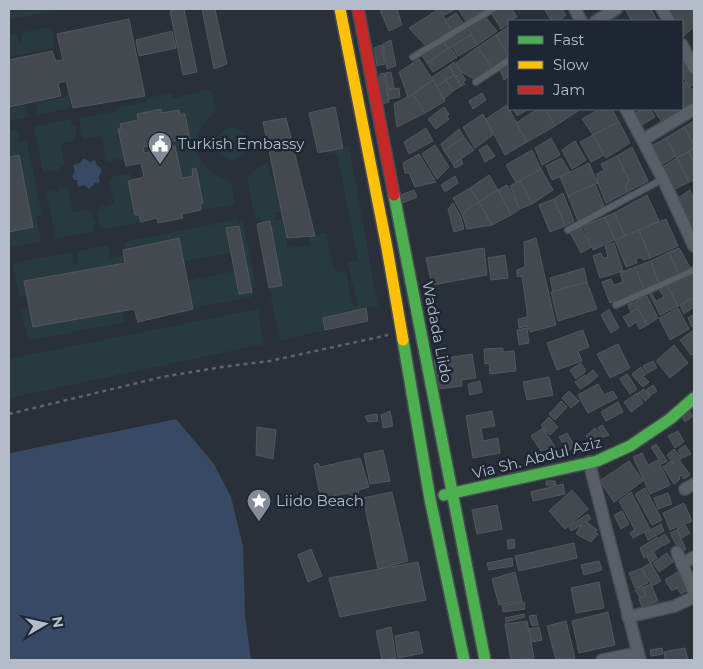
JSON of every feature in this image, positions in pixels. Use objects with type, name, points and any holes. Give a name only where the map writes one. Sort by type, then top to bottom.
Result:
[{"type":"main road","points":[[340,9],[401,332],[430,499],[464,660]]},
{"type":"main road","name":"Wadada Liido","points":[[358,9],[485,660]]},
{"type":"main road","name":"Via Sh. Abdul Aziz","points":[[430,499],[597,461],[630,446],[670,418],[694,398]]},
{"type":"street","points":[[598,20],[616,9]]},
{"type":"street","points":[[662,9],[668,20]]},
{"type":"street","points":[[683,48],[694,68]]},
{"type":"street","points":[[643,140],[694,109]]},
{"type":"street","points":[[627,110],[663,180],[694,246]]},
{"type":"street","points":[[589,462],[639,656],[602,660]]},
{"type":"street","points":[[677,552],[694,592]]},
{"type":"street","points":[[682,564],[694,557]]},
{"type":"street","points":[[628,617],[674,606],[694,597]]},
{"type":"lane","points":[[413,57],[493,9]]},
{"type":"lane","points":[[476,82],[508,61]]},
{"type":"lane","points":[[568,230],[663,180]]},
{"type":"lane","points":[[616,305],[694,270]]},
{"type":"path","points":[[9,414],[162,378],[302,355],[401,332]]},
{"type":"green space","points":[[9,9],[63,9],[9,20]]},
{"type":"green space","points":[[51,26],[55,47],[9,57],[9,35],[16,34],[19,44],[22,43],[21,33]]},
{"type":"green space","points":[[66,89],[68,89],[71,108],[38,115],[36,103],[67,97]]},
{"type":"green space","points":[[211,90],[213,93],[216,112],[206,120],[200,130],[197,141],[198,151],[202,161],[209,170],[231,180],[235,204],[201,210],[200,204],[203,203],[196,169],[193,176],[182,178],[175,147],[144,153],[143,147],[148,146],[148,144],[168,140],[168,142],[180,140],[181,144],[186,143],[188,151],[192,150],[185,115],[180,115],[179,110],[162,113],[161,109],[137,114],[138,120],[120,124],[121,129],[119,129],[125,159],[119,160],[116,158],[115,161],[107,162],[101,136],[83,139],[79,118],[116,111],[117,108],[146,102],[145,98],[172,94],[173,98]]},
{"type":"green space","points":[[26,105],[28,117],[9,121],[9,109]]},
{"type":"green space","points":[[71,119],[72,126],[75,126],[77,137],[74,138],[74,141],[60,144],[65,166],[61,167],[62,171],[51,172],[51,170],[43,172],[34,127]]},
{"type":"green space","points":[[232,128],[244,132],[248,144],[244,156],[232,160],[220,156],[216,144],[220,132]]},
{"type":"green space","points":[[18,129],[20,143],[27,141],[42,215],[36,216],[41,242],[11,247],[9,232],[33,226],[19,155],[9,157],[9,131]]},
{"type":"green space","points":[[349,146],[378,306],[336,314],[339,327],[280,341],[269,288],[282,285],[260,218],[255,219],[247,177],[262,165],[268,163],[270,175],[276,184],[282,212],[273,213],[274,220],[282,219],[287,242],[286,248],[311,245],[309,236],[326,233],[334,270],[338,273],[346,271],[353,307],[358,305],[347,263],[358,260],[337,154],[328,155],[328,150]]},
{"type":"green space","points":[[130,174],[131,180],[128,181],[135,215],[139,215],[141,222],[101,230],[97,212],[101,207],[114,203],[110,182],[113,176]]},
{"type":"green space","points":[[68,186],[73,212],[91,209],[93,219],[97,221],[93,224],[94,231],[56,239],[46,191],[55,189],[56,192],[59,191],[58,188]]},
{"type":"green space","points":[[238,219],[239,223],[243,222],[256,287],[251,288],[254,293],[251,297],[193,308],[187,281],[234,271],[231,252],[184,262],[125,250],[124,242]]},
{"type":"green space","points":[[109,245],[110,258],[124,256],[125,263],[24,281],[27,296],[19,297],[13,263],[72,252],[74,264],[78,264],[77,251]]},
{"type":"green space","points":[[29,306],[33,327],[122,311],[124,322],[28,341],[20,308]]},
{"type":"green space","points":[[258,309],[264,344],[9,398],[9,359]]},
{"type":"water","points":[[84,158],[90,162],[95,160],[97,166],[102,171],[99,176],[100,182],[95,183],[89,189],[84,185],[78,187],[77,180],[74,180],[72,176],[75,171],[73,165],[80,163]]},
{"type":"water","points":[[176,419],[214,464],[231,497],[243,546],[245,616],[251,660],[9,660],[9,453]]},
{"type":"pier","points":[[175,416],[176,419],[9,453],[9,451]]},
{"type":"building","points":[[184,9],[197,72],[183,75],[170,11]]},
{"type":"building","points":[[202,9],[215,9],[227,64],[214,69]]},
{"type":"building","points":[[397,9],[402,25],[389,31],[380,10]]},
{"type":"building","points":[[439,9],[452,30],[426,46],[409,28]]},
{"type":"building","points":[[441,9],[456,9],[444,15]]},
{"type":"building","points":[[458,9],[485,9],[466,21]]},
{"type":"building","points":[[499,9],[512,9],[517,17],[508,20],[508,24],[501,29],[492,14]]},
{"type":"building","points":[[544,9],[562,9],[566,15],[560,20],[551,20]]},
{"type":"building","points":[[625,9],[651,9],[656,20],[631,20]]},
{"type":"building","points":[[662,9],[694,9],[694,27],[683,36],[683,20],[668,20]]},
{"type":"building","points":[[456,13],[463,23],[452,30],[445,20]]},
{"type":"building","points":[[483,14],[497,31],[477,45],[465,25]]},
{"type":"building","points":[[129,19],[145,96],[73,108],[66,81],[58,83],[61,96],[9,107],[9,60],[52,51],[56,61],[63,60],[57,34]]},
{"type":"building","points":[[465,25],[472,34],[448,49],[442,39]]},
{"type":"building","points":[[508,27],[508,53],[496,35]]},
{"type":"building","points":[[172,31],[176,48],[139,56],[136,40]]},
{"type":"building","points":[[471,35],[477,45],[458,56],[452,46]]},
{"type":"building","points":[[496,35],[508,59],[492,69],[478,47]]},
{"type":"building","points":[[442,39],[448,49],[427,63],[421,54]]},
{"type":"building","points":[[391,40],[396,66],[387,69],[383,44]]},
{"type":"building","points":[[382,45],[385,64],[377,66],[374,48]]},
{"type":"building","points":[[450,47],[457,57],[433,72],[427,63]]},
{"type":"building","points":[[478,47],[492,69],[474,79],[460,71],[456,63]]},
{"type":"building","points":[[683,54],[694,76],[694,84],[689,87],[683,76]]},
{"type":"building","points":[[419,59],[433,80],[408,97],[399,72]]},
{"type":"building","points":[[454,62],[461,73],[456,77],[449,66]]},
{"type":"building","points":[[508,65],[508,77],[504,80],[500,70]]},
{"type":"building","points":[[449,66],[454,75],[437,86],[432,77]]},
{"type":"building","points":[[391,72],[394,88],[388,89],[385,73]]},
{"type":"building","points":[[384,73],[389,102],[382,104],[378,83],[380,74]]},
{"type":"building","points":[[461,73],[466,80],[463,82],[465,84],[461,86],[456,77]]},
{"type":"building","points":[[454,75],[461,86],[453,91],[446,80]]},
{"type":"building","points":[[433,80],[445,101],[425,113],[413,94]]},
{"type":"building","points":[[446,80],[453,91],[444,99],[437,86]]},
{"type":"building","points":[[686,82],[694,91],[694,104],[676,114],[674,110],[683,110],[683,84]]},
{"type":"building","points":[[399,88],[400,97],[389,99],[387,90]]},
{"type":"building","points":[[482,93],[486,100],[473,109],[469,101]]},
{"type":"building","points":[[413,94],[425,113],[397,127],[394,104]]},
{"type":"building","points":[[507,105],[527,142],[505,155],[486,119]]},
{"type":"building","points":[[335,107],[343,148],[318,153],[309,113]]},
{"type":"building","points":[[444,107],[449,114],[447,117],[449,119],[436,129],[428,119]]},
{"type":"building","name":"Turkish Embassy","points":[[161,109],[162,113],[179,110],[180,115],[185,114],[192,150],[188,151],[186,143],[180,144],[180,140],[168,142],[168,140],[148,144],[149,146],[143,147],[144,153],[175,146],[182,178],[193,176],[192,169],[196,168],[203,203],[200,204],[201,210],[182,214],[183,218],[158,223],[157,218],[141,222],[139,215],[135,215],[128,181],[144,177],[141,163],[126,166],[118,129],[121,129],[120,124],[138,120],[137,114]]},
{"type":"building","points":[[514,110],[527,110],[517,116]]},
{"type":"building","points":[[536,110],[546,110],[555,126],[527,142],[516,123]]},
{"type":"building","points":[[546,110],[579,110],[555,126]]},
{"type":"building","points":[[598,110],[613,110],[619,122],[593,135],[582,119]]},
{"type":"building","points":[[641,110],[651,110],[655,117],[635,129],[629,116]]},
{"type":"building","points":[[654,110],[674,110],[676,114],[662,122]]},
{"type":"building","points":[[483,114],[493,135],[475,148],[463,127]]},
{"type":"building","points":[[286,118],[315,236],[287,238],[263,122]]},
{"type":"building","points":[[694,121],[694,145],[684,127]]},
{"type":"building","points":[[619,122],[630,143],[606,158],[593,135]]},
{"type":"building","points":[[684,127],[694,148],[677,158],[666,138]]},
{"type":"building","points":[[426,128],[433,141],[409,154],[404,142]]},
{"type":"building","points":[[459,129],[464,137],[444,151],[441,144]]},
{"type":"building","points":[[593,135],[604,155],[591,162],[580,142]]},
{"type":"building","points":[[464,137],[474,150],[453,164],[444,151]]},
{"type":"building","points":[[551,138],[560,155],[542,165],[535,148]]},
{"type":"building","points":[[666,138],[676,156],[656,168],[646,149]]},
{"type":"building","points":[[575,141],[586,160],[572,169],[562,150]]},
{"type":"building","points":[[435,145],[449,167],[437,179],[422,154]]},
{"type":"building","points":[[487,145],[495,156],[485,162],[479,150]]},
{"type":"building","points":[[632,147],[648,181],[627,192],[625,187],[629,180],[617,156]]},
{"type":"building","points":[[694,148],[694,164],[689,152]]},
{"type":"building","points":[[532,150],[541,169],[516,183],[506,165]]},
{"type":"building","points":[[689,152],[694,164],[694,180],[689,182],[677,158]]},
{"type":"building","points":[[419,154],[436,182],[415,187],[409,173],[405,173],[403,163]]},
{"type":"building","points":[[19,155],[33,227],[9,232],[9,157]]},
{"type":"building","points":[[617,156],[629,180],[625,187],[627,192],[606,203],[598,183],[597,174],[604,170],[601,164]]},
{"type":"building","points":[[561,158],[570,172],[552,180],[546,166]]},
{"type":"building","points":[[677,158],[689,182],[669,192],[659,169]]},
{"type":"building","points":[[461,159],[463,164],[455,168],[453,164]]},
{"type":"building","points":[[589,163],[598,183],[568,196],[560,177]]},
{"type":"building","points":[[541,169],[553,190],[532,204],[520,181]]},
{"type":"building","points":[[489,175],[498,190],[479,202],[470,188]]},
{"type":"building","points":[[455,176],[458,183],[445,192],[441,185]]},
{"type":"building","points":[[520,181],[532,204],[520,209],[510,186]]},
{"type":"building","points":[[595,184],[605,208],[578,221],[568,196]]},
{"type":"building","points":[[507,185],[520,209],[511,215],[498,190]]},
{"type":"building","points":[[470,188],[479,202],[462,214],[453,198]]},
{"type":"building","points":[[414,190],[417,197],[402,203],[401,195]]},
{"type":"building","points":[[498,190],[511,215],[492,225],[479,202]]},
{"type":"building","points":[[690,190],[694,199],[694,225],[682,229],[669,204]]},
{"type":"building","points":[[563,193],[574,221],[565,226],[554,199]]},
{"type":"building","points":[[647,195],[659,221],[625,236],[614,213]]},
{"type":"building","points":[[554,199],[565,226],[550,232],[539,205]]},
{"type":"building","points":[[479,202],[492,225],[467,229],[462,214]]},
{"type":"building","points":[[453,203],[460,215],[464,229],[454,232],[448,209]]},
{"type":"building","points":[[614,213],[625,236],[615,240],[605,217]]},
{"type":"building","points":[[605,217],[615,240],[593,250],[583,226]]},
{"type":"building","points":[[666,219],[678,246],[650,258],[639,230]]},
{"type":"building","points":[[270,221],[282,285],[269,288],[257,224]]},
{"type":"building","points":[[579,223],[591,247],[581,253],[568,229]]},
{"type":"building","points":[[239,226],[252,292],[239,294],[226,228]]},
{"type":"building","points":[[639,230],[650,258],[643,260],[642,258],[636,258],[637,263],[626,267],[615,240]]},
{"type":"building","points":[[179,238],[193,309],[138,322],[134,309],[33,327],[24,281],[125,263],[123,250]]},
{"type":"building","points":[[536,238],[556,325],[530,332],[527,326],[519,328],[518,319],[527,317],[527,311],[522,276],[517,277],[517,270],[525,267],[524,242]]},
{"type":"building","points":[[614,243],[623,271],[600,278],[593,256],[601,253],[603,258],[608,257],[605,246]]},
{"type":"building","points":[[484,248],[487,275],[432,285],[426,258]]},
{"type":"building","points":[[679,248],[691,269],[679,275],[669,252]]},
{"type":"building","points":[[669,252],[679,275],[659,284],[651,261]]},
{"type":"building","points":[[505,255],[508,278],[491,280],[488,258]]},
{"type":"building","points":[[651,261],[659,284],[644,289],[635,267]]},
{"type":"building","points":[[635,267],[645,291],[610,303],[602,282],[611,279],[614,285],[623,282],[620,273]]},
{"type":"building","points":[[584,268],[587,282],[553,292],[550,278]]},
{"type":"building","points":[[691,272],[694,279],[694,297],[678,306],[667,285]]},
{"type":"building","points":[[587,282],[597,309],[558,321],[551,292]]},
{"type":"building","points":[[667,285],[678,306],[660,315],[650,295],[652,294],[656,301],[664,297],[659,289]]},
{"type":"building","points":[[647,296],[658,318],[647,325],[635,302]]},
{"type":"building","points":[[692,298],[694,307],[684,314],[680,305]]},
{"type":"building","points":[[634,303],[637,309],[631,312],[628,305]]},
{"type":"building","points":[[366,308],[368,321],[325,330],[323,318]]},
{"type":"building","points":[[678,308],[689,329],[670,340],[659,318]]},
{"type":"building","points":[[609,309],[619,328],[611,333],[601,315]]},
{"type":"building","points":[[638,309],[647,325],[640,329],[636,322],[629,327],[623,317]]},
{"type":"building","points":[[694,314],[694,326],[692,327],[688,318]]},
{"type":"building","points":[[527,328],[529,343],[519,345],[517,330]]},
{"type":"building","points":[[583,330],[589,347],[578,351],[582,361],[557,370],[547,343]]},
{"type":"building","points":[[694,330],[694,353],[691,355],[680,340]]},
{"type":"building","points":[[618,344],[630,368],[610,378],[597,354]]},
{"type":"building","points":[[674,345],[688,363],[670,378],[656,361]]},
{"type":"building","points":[[503,348],[503,352],[514,351],[516,371],[490,374],[489,363],[485,364],[484,349]]},
{"type":"building","points":[[472,354],[476,378],[461,380],[462,386],[438,389],[434,360]]},
{"type":"building","points":[[653,361],[657,368],[647,373],[643,366]]},
{"type":"building","points":[[581,363],[586,371],[576,379],[570,370]]},
{"type":"building","points":[[641,367],[646,374],[637,381],[632,374]]},
{"type":"building","points":[[593,370],[598,376],[591,382],[586,376]]},
{"type":"building","points":[[627,374],[637,389],[630,394],[620,379]]},
{"type":"building","points":[[585,375],[590,383],[580,389],[575,382]]},
{"type":"building","points":[[549,377],[553,395],[527,400],[523,382]]},
{"type":"building","points":[[644,377],[649,382],[643,387],[638,382]]},
{"type":"building","points":[[480,381],[482,392],[470,395],[468,384]]},
{"type":"building","points":[[598,384],[604,395],[613,391],[617,398],[588,413],[578,395]]},
{"type":"building","points":[[653,385],[657,391],[650,396],[646,390]]},
{"type":"building","points":[[644,389],[650,397],[645,401],[638,393]]},
{"type":"building","points":[[569,391],[579,401],[571,408],[562,398]]},
{"type":"building","points":[[637,393],[643,403],[631,412],[624,402]]},
{"type":"building","points":[[561,401],[567,407],[555,420],[549,414]]},
{"type":"building","points":[[618,402],[623,412],[606,421],[601,412]]},
{"type":"building","points":[[689,410],[693,416],[685,422],[681,416]]},
{"type":"building","points":[[390,411],[393,426],[383,428],[381,415]]},
{"type":"building","points":[[492,411],[495,426],[481,428],[483,441],[498,438],[500,453],[473,458],[466,416]]},
{"type":"building","points":[[377,414],[378,421],[368,422],[365,416]]},
{"type":"building","points":[[549,417],[558,427],[550,435],[541,425]]},
{"type":"building","points":[[602,425],[609,435],[604,437],[598,428]]},
{"type":"building","points":[[257,427],[276,430],[273,459],[256,455]]},
{"type":"building","points":[[543,428],[555,447],[541,451],[531,436]]},
{"type":"building","points":[[595,428],[603,437],[593,444],[586,436]]},
{"type":"building","points":[[678,431],[684,442],[675,448],[668,436]]},
{"type":"building","points":[[567,433],[575,447],[567,451],[559,437]]},
{"type":"building","points":[[656,444],[667,461],[662,464],[651,447]]},
{"type":"building","points":[[685,445],[691,454],[683,458],[678,450]]},
{"type":"building","points":[[674,449],[682,458],[674,464],[667,455]]},
{"type":"building","points":[[383,450],[390,481],[370,484],[364,454]]},
{"type":"building","points":[[642,453],[648,465],[658,460],[670,485],[650,494],[633,457]]},
{"type":"building","points":[[360,458],[369,487],[358,490],[359,493],[350,496],[349,493],[325,497],[324,493],[320,495],[314,465],[318,463],[320,467]]},
{"type":"building","points":[[629,461],[643,481],[614,502],[600,481]]},
{"type":"building","points":[[671,461],[674,466],[680,461],[690,475],[684,479],[681,475],[680,479],[674,484],[663,467]]},
{"type":"building","points":[[546,481],[555,481],[556,485],[546,485]]},
{"type":"building","points":[[563,484],[565,494],[533,501],[531,492]]},
{"type":"building","points":[[645,488],[662,520],[652,525],[635,494]]},
{"type":"building","points":[[572,490],[588,509],[565,529],[549,511]]},
{"type":"building","points":[[392,492],[408,561],[378,569],[363,498]]},
{"type":"building","points":[[631,492],[650,529],[633,538],[630,533],[635,530],[619,501]]},
{"type":"building","points":[[668,493],[672,504],[658,509],[654,498]]},
{"type":"building","points":[[684,503],[692,521],[670,530],[663,513]]},
{"type":"building","points":[[497,505],[502,529],[477,534],[472,510]]},
{"type":"building","points":[[622,511],[629,524],[621,529],[614,515]]},
{"type":"building","points":[[588,514],[591,519],[571,531],[569,526]]},
{"type":"building","points":[[587,522],[597,530],[595,532],[598,534],[591,542],[576,534],[581,525],[584,526]]},
{"type":"building","points":[[661,524],[664,531],[648,540],[645,533]]},
{"type":"building","points":[[685,525],[690,533],[682,538],[677,529]]},
{"type":"building","points":[[677,530],[686,549],[681,554],[670,533]]},
{"type":"building","points":[[665,534],[670,542],[663,546],[659,538]]},
{"type":"building","points":[[657,537],[662,546],[644,558],[640,548]]},
{"type":"building","points":[[514,539],[515,548],[508,549],[507,540]]},
{"type":"building","points":[[574,543],[577,558],[519,571],[515,556]]},
{"type":"building","points":[[311,549],[322,576],[308,582],[298,555]]},
{"type":"building","points":[[654,553],[657,558],[650,563],[647,557]]},
{"type":"building","points":[[667,553],[673,562],[659,572],[653,563]]},
{"type":"building","points":[[512,558],[513,566],[489,570],[487,563]]},
{"type":"building","points":[[599,561],[602,570],[584,575],[581,565]]},
{"type":"building","points":[[418,562],[426,600],[340,617],[329,578]]},
{"type":"building","points":[[651,563],[661,581],[652,586],[642,568]]},
{"type":"building","points":[[642,568],[648,583],[635,588],[629,573]]},
{"type":"building","points":[[515,572],[522,601],[499,605],[492,579]]},
{"type":"building","points":[[678,572],[689,589],[681,594],[677,588],[672,591],[665,580]]},
{"type":"building","points":[[599,582],[604,608],[576,613],[571,588]]},
{"type":"building","points":[[651,584],[658,601],[642,607],[639,599],[647,596],[643,587]]},
{"type":"building","points":[[642,586],[646,595],[640,598],[635,590]]},
{"type":"building","points":[[524,602],[525,609],[503,612],[502,606]]},
{"type":"building","points":[[608,612],[615,645],[579,653],[572,621]]},
{"type":"building","points":[[524,614],[525,617],[506,622],[505,618]]},
{"type":"building","points":[[536,615],[538,625],[532,626],[529,616]]},
{"type":"building","points":[[527,621],[534,658],[511,660],[505,624]]},
{"type":"building","points":[[566,621],[575,658],[556,660],[547,626]]},
{"type":"building","points":[[391,627],[396,658],[382,660],[376,631]]},
{"type":"building","points":[[539,627],[542,640],[532,642],[529,629]]},
{"type":"building","points":[[418,631],[423,653],[398,658],[395,636]]},
{"type":"building","points":[[662,648],[663,654],[651,656],[650,650]]},
{"type":"building","points":[[685,648],[688,660],[658,660],[665,659],[664,652]]},
{"type":"traffic: fast","points":[[394,195],[485,660]]},
{"type":"traffic: fast","points":[[403,340],[430,499],[464,660]]},
{"type":"traffic: fast","points":[[444,495],[597,461],[630,446],[670,419],[694,398]]},
{"type":"traffic: slow","points":[[340,9],[403,340]]},
{"type":"traffic: jam","points":[[358,9],[394,195]]},
{"type":"place","name":"Turkish Embassy","points":[[160,165]]},
{"type":"place","name":"Liido Beach","points":[[259,522]]}]
